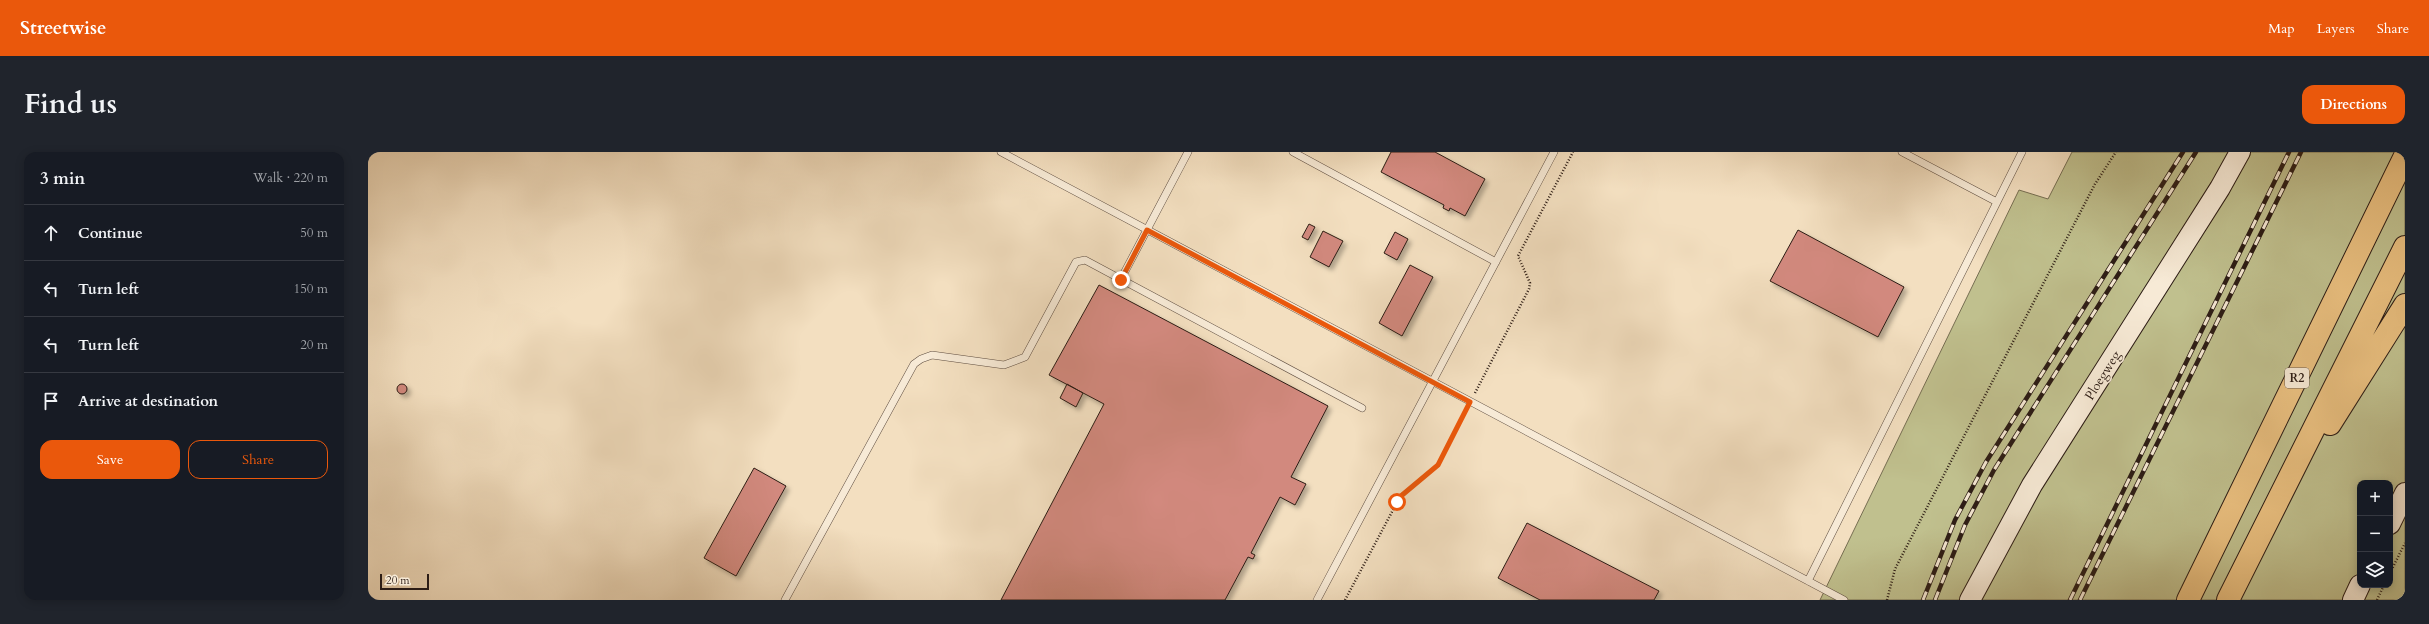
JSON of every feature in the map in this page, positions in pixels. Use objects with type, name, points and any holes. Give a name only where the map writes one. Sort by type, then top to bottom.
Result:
[{"type":"highway","name":"R2","points":[[2188,600],[2405,156]]},
{"type":"highway","points":[[2228,600],[2250,553],[2405,247]]},
{"type":"highway","points":[[2250,553],[2405,305]]},
{"type":"street","name":"Ploegweg","points":[[1970,600],[2032,485],[2220,188],[2240,152]]},
{"type":"street","points":[[2393,518],[2405,493]]},
{"type":"street","points":[[2353,600],[2359,588]]},
{"type":"lane","points":[[1001,152],[1844,600]]},
{"type":"lane","points":[[1121,280],[1188,152]]},
{"type":"lane","points":[[1292,152],[1496,262]]},
{"type":"lane","points":[[1317,600],[1554,152]]},
{"type":"lane","points":[[1902,152],[1996,202]]},
{"type":"lane","points":[[1808,581],[2022,152]]},
{"type":"lane","points":[[785,600],[914,364],[921,358],[932,355],[1004,365],[1014,363],[1025,357],[1076,262],[1085,260],[1362,408]]},
{"type":"path","points":[[1345,600],[1401,496],[1438,465],[1529,289],[1530,283],[1518,256],[1573,152]]},
{"type":"path","points":[[1887,600],[1895,569],[2095,184],[2116,152]]},
{"type":"path","points":[[2393,567],[2405,543]]},
{"type":"path","points":[[2377,600],[2383,588]]},
{"type":"green space","points":[[2072,152],[2405,152],[2405,600],[1820,600],[2019,190],[2048,199]]},
{"type":"building","points":[[1391,152],[1435,152],[1485,179],[1465,216],[1450,208],[1449,211],[1443,208],[1444,205],[1381,172]]},
{"type":"building","points":[[1309,224],[1315,227],[1308,240],[1302,237]]},
{"type":"building","points":[[1798,230],[1904,287],[1878,337],[1770,281]]},
{"type":"building","points":[[1323,231],[1343,241],[1329,267],[1310,257]]},
{"type":"building","points":[[1395,232],[1408,239],[1397,260],[1384,253]]},
{"type":"building","points":[[1410,265],[1433,277],[1402,336],[1379,323]]},
{"type":"building","points":[[1099,285],[1328,406],[1291,477],[1306,484],[1295,505],[1280,497],[1251,553],[1255,555],[1253,559],[1248,557],[1225,600],[1001,600],[1104,404],[1049,375]]},
{"type":"building","points":[[402,384],[407,389],[402,394],[397,389]]},
{"type":"building","points":[[1067,384],[1083,393],[1076,407],[1060,398]]},
{"type":"building","points":[[754,468],[786,486],[736,576],[704,558]]},
{"type":"building","points":[[1527,523],[1659,591],[1654,600],[1540,600],[1498,578]]},
{"type":"railway","points":[[1923,600],[1955,520],[1986,462],[2183,152]]},
{"type":"railway","points":[[1935,600],[1965,525],[1994,470],[2196,152]]},
{"type":"railway","points":[[2070,600],[2289,152]]},
{"type":"railway","points":[[2080,600],[2301,152]]},
{"type":"route","points":[[1121,280],[1147,230],[1470,402],[1438,465],[1401,496],[1397,502]]}]
